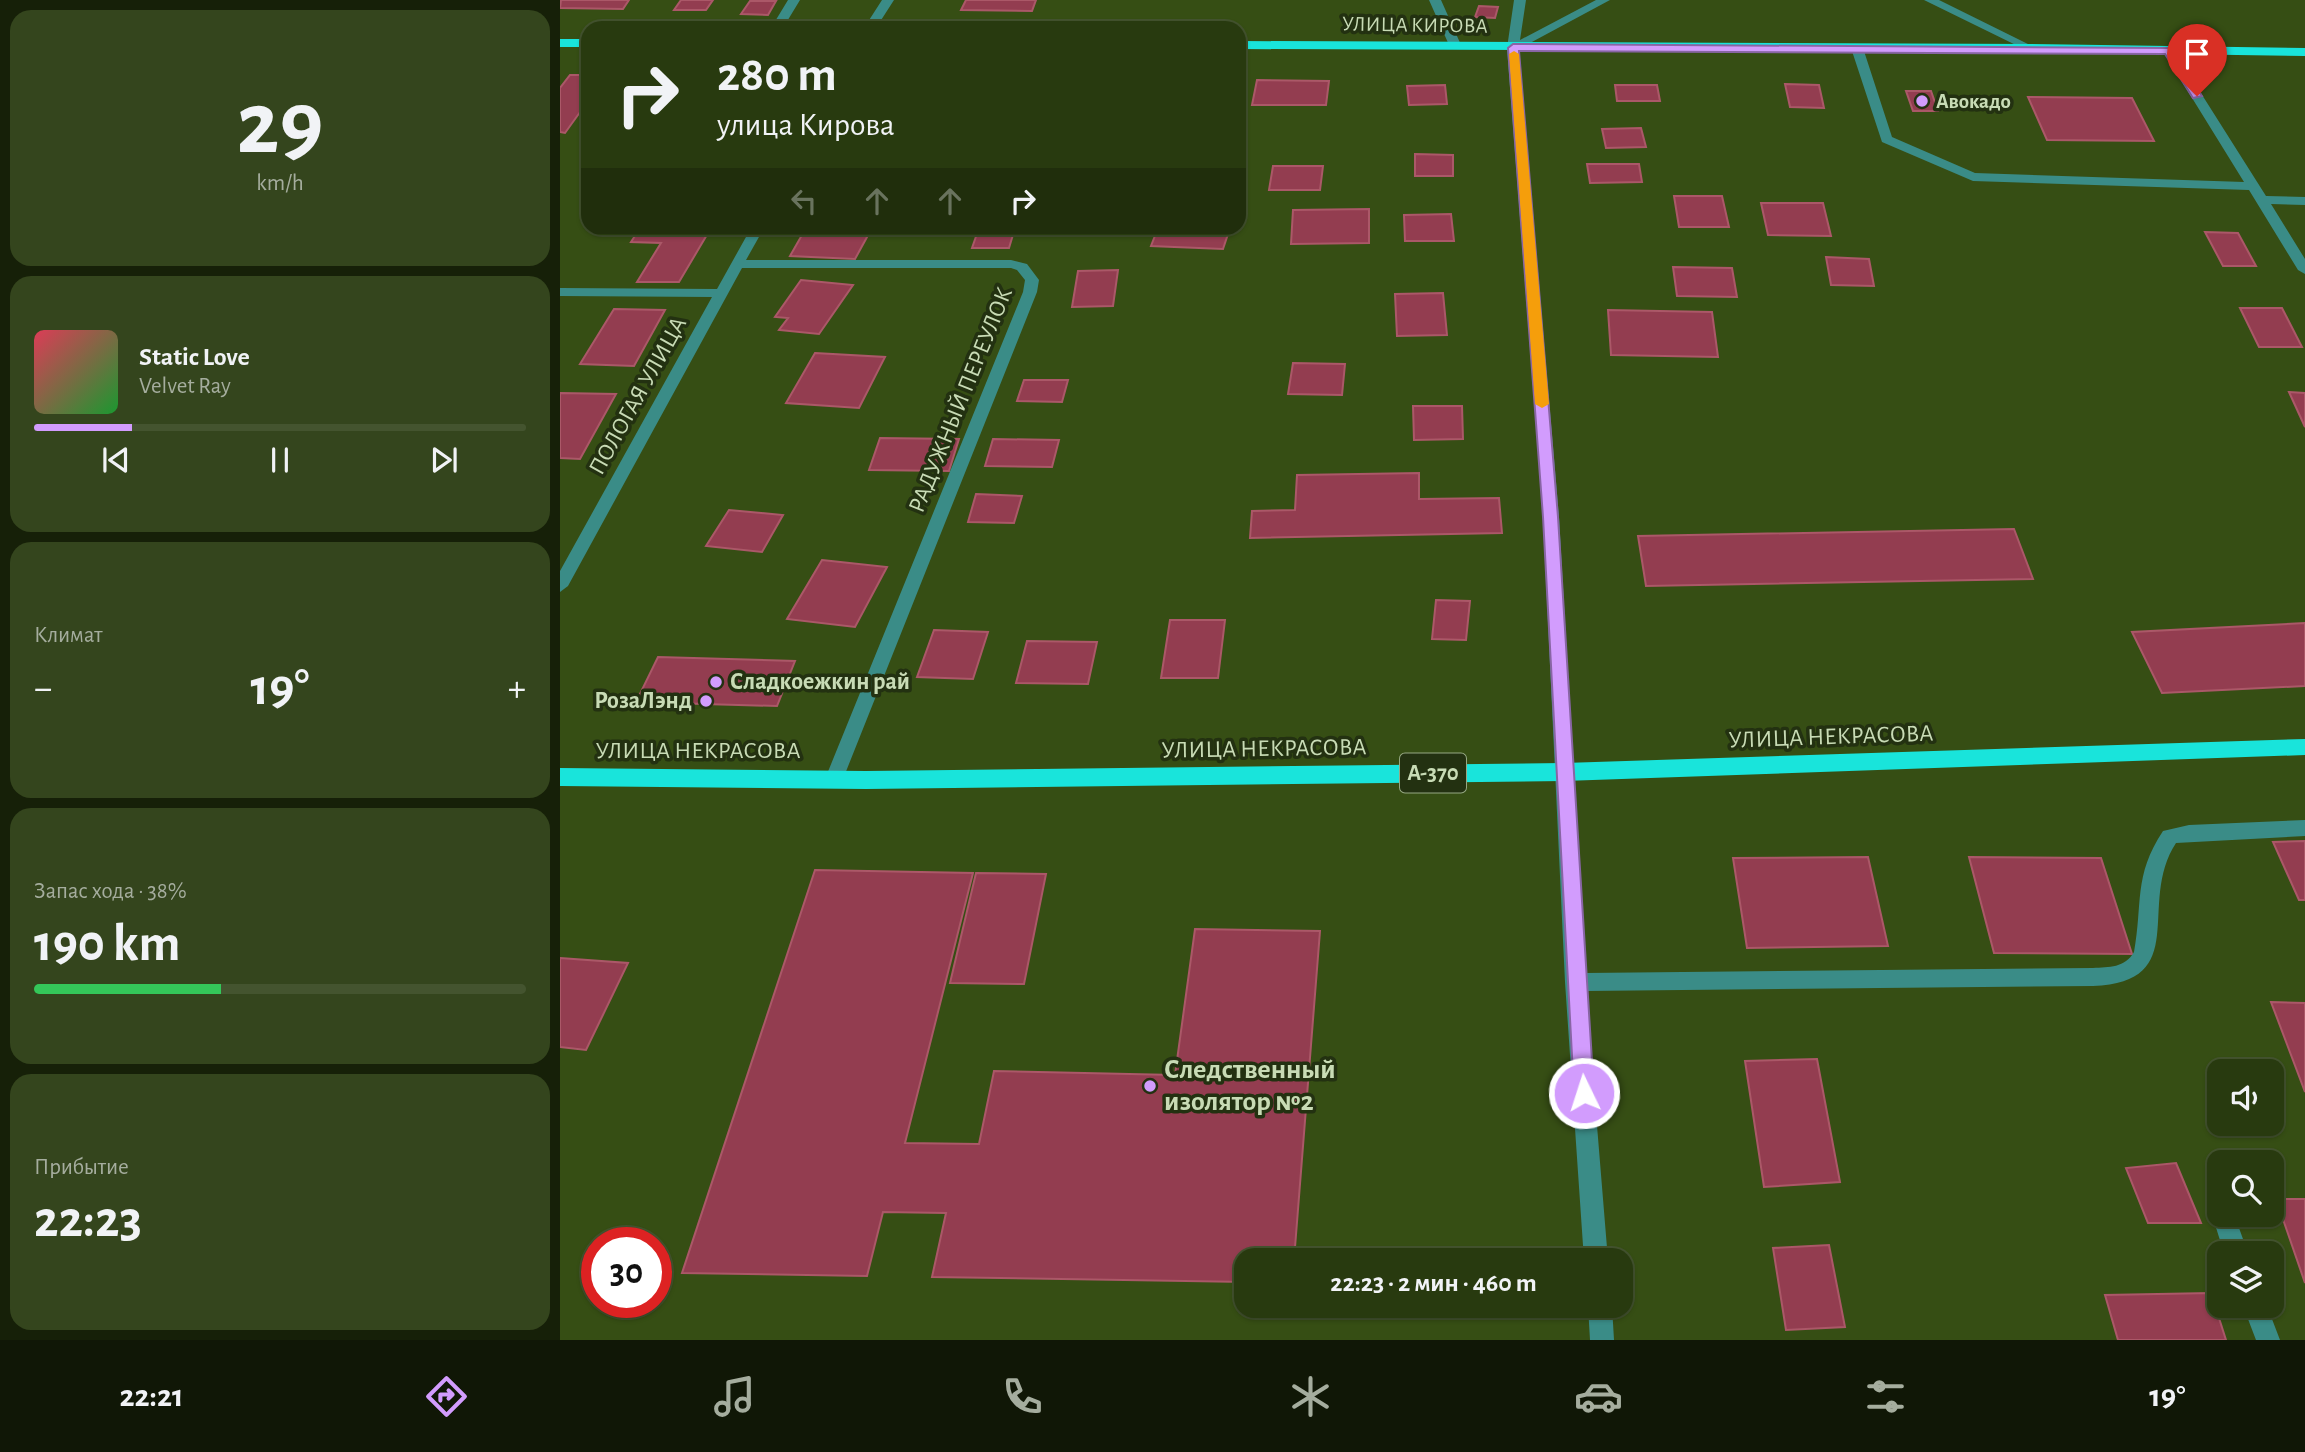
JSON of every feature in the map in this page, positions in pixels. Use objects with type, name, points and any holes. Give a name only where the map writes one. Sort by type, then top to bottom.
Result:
[{"type":"highway","points":[[560,43],[581,43]]},
{"type":"highway","name":"УЛИЦА КИРОВА","points":[[1246,45],[2030,48],[2305,52]]},
{"type":"highway","name":"УЛИЦА НЕКРАСОВА","points":[[560,777],[834,779],[1564,772],[2305,747]]},
{"type":"street","points":[[781,21],[794,0]]},
{"type":"street","points":[[874,21],[888,0]]},
{"type":"street","points":[[1435,0],[1455,45]]},
{"type":"street","points":[[1520,0],[1513,48],[1551,517],[1575,982],[1595,1248]]},
{"type":"street","points":[[1513,48],[1604,0]]},
{"type":"street","points":[[1936,1],[2030,48]]},
{"type":"street","points":[[1857,48],[1886,139],[1973,177],[2253,186]]},
{"type":"street","points":[[2169,51],[2305,270]]},
{"type":"street","points":[[2261,200],[2305,201]]},
{"type":"street","name":"ПОЛОГАЯ УЛИЦА","points":[[560,586],[753,235]]},
{"type":"street","name":"РАДУЖНЫЙ ПЕРЕУЛОК","points":[[737,264],[1011,264],[1022,267],[1032,280],[1030,292],[834,779]]},
{"type":"street","points":[[560,292],[720,293]]},
{"type":"street","points":[[1575,982],[2066,977],[2120,973],[2136,967],[2144,955],[2148,891],[2158,852],[2170,836],[2189,832],[2305,828]]},
{"type":"street","points":[[1601,1318],[1602,1340]]},
{"type":"street","points":[[2259,1318],[2267,1340]]},
{"type":"building","points":[[561,0],[629,0],[623,9],[560,8]]},
{"type":"building","points":[[681,0],[713,0],[706,10],[674,10]]},
{"type":"building","points":[[966,0],[1036,0],[1032,11],[961,10]]},
{"type":"building","points":[[750,1],[776,1],[768,15],[741,14]]},
{"type":"building","points":[[1479,6],[1498,7],[1495,18],[1475,17]]},
{"type":"building","points":[[570,75],[581,75],[581,111],[565,133],[560,132],[560,88]]},
{"type":"building","points":[[1257,80],[1329,81],[1326,105],[1252,105]]},
{"type":"building","points":[[1785,84],[1819,85],[1824,108],[1790,107]]},
{"type":"building","points":[[1445,85],[1447,104],[1409,105],[1407,86]]},
{"type":"building","points":[[1615,85],[1657,85],[1660,101],[1617,101]]},
{"type":"building","name":"Авокадо","points":[[1906,91],[1931,91],[1938,111],[1913,111]]},
{"type":"building","points":[[2028,97],[2132,98],[2154,141],[2047,140]]},
{"type":"building","points":[[1641,128],[1646,147],[1606,148],[1602,129]]},
{"type":"building","points":[[1415,154],[1453,155],[1453,176],[1415,176]]},
{"type":"building","points":[[1587,164],[1639,164],[1642,182],[1590,183]]},
{"type":"building","points":[[1273,166],[1323,166],[1320,190],[1269,190]]},
{"type":"building","points":[[1674,196],[1722,196],[1729,227],[1679,227]]},
{"type":"building","points":[[1761,203],[1823,203],[1831,236],[1768,235]]},
{"type":"building","points":[[1369,209],[1369,243],[1291,244],[1293,210]]},
{"type":"building","points":[[1451,214],[1454,241],[1405,241],[1404,215]]},
{"type":"building","points":[[2205,232],[2238,233],[2256,266],[2223,266]]},
{"type":"building","points":[[636,235],[707,235],[679,282],[637,282],[661,243],[631,242]]},
{"type":"building","points":[[802,235],[868,235],[855,259],[790,256]]},
{"type":"building","points":[[977,235],[1013,235],[1009,248],[972,248]]},
{"type":"building","points":[[1155,235],[1228,235],[1223,249],[1151,246]]},
{"type":"building","points":[[1826,257],[1869,259],[1874,286],[1831,285]]},
{"type":"building","points":[[1673,267],[1732,268],[1737,297],[1677,296]]},
{"type":"building","points":[[1118,270],[1113,306],[1072,307],[1078,271]]},
{"type":"building","points":[[801,280],[853,285],[819,334],[779,330],[788,318],[775,317]]},
{"type":"building","points":[[1443,293],[1447,335],[1397,336],[1395,294]]},
{"type":"building","points":[[2240,308],[2282,308],[2302,347],[2259,347]]},
{"type":"building","points":[[614,309],[665,310],[634,366],[580,364]]},
{"type":"building","points":[[1608,310],[1712,312],[1718,357],[1611,355]]},
{"type":"building","points":[[815,353],[885,357],[859,408],[786,403]]},
{"type":"building","points":[[1293,363],[1345,364],[1342,395],[1288,394]]},
{"type":"building","points":[[1024,380],[1068,380],[1062,402],[1017,401]]},
{"type":"building","points":[[2289,392],[2305,393],[2305,427]]},
{"type":"building","points":[[560,393],[616,394],[580,459],[560,458]]},
{"type":"building","points":[[1413,406],[1462,406],[1463,439],[1414,440]]},
{"type":"building","points":[[880,438],[959,439],[949,471],[869,470]]},
{"type":"building","points":[[993,439],[1059,440],[1052,467],[985,466]]},
{"type":"building","points":[[1419,473],[1419,499],[1499,498],[1502,533],[1250,538],[1252,511],[1295,510],[1297,475]]},
{"type":"building","points":[[976,494],[1022,496],[1014,523],[968,522]]},
{"type":"building","points":[[729,510],[783,515],[762,552],[706,546]]},
{"type":"building","points":[[2014,529],[2033,579],[1646,586],[1638,536]]},
{"type":"building","points":[[822,560],[887,567],[855,627],[787,619]]},
{"type":"building","points":[[1436,600],[1470,601],[1466,640],[1432,639]]},
{"type":"building","points":[[1170,620],[1225,620],[1218,678],[1161,678]]},
{"type":"building","points":[[2305,623],[2305,686],[2162,693],[2132,632]]},
{"type":"building","points":[[934,630],[988,632],[973,679],[917,677]]},
{"type":"building","points":[[1027,641],[1097,642],[1088,684],[1016,683]]},
{"type":"building","name":"Сладкоежкин рай","points":[[658,657],[795,661],[777,706],[636,702]]},
{"type":"building","points":[[2305,841],[2305,900],[2299,900],[2273,842]]},
{"type":"building","points":[[1868,857],[1888,946],[1747,948],[1733,858]]},
{"type":"building","points":[[1969,857],[2101,858],[2132,954],[1994,953]]},
{"type":"building","name":"Следственный изолятор №2","points":[[815,870],[973,873],[905,1143],[979,1144],[994,1071],[1175,1075],[1195,929],[1320,931],[1295,1248],[1234,1248],[1234,1282],[932,1277],[946,1213],[883,1212],[867,1276],[682,1273]]},
{"type":"building","points":[[976,873],[1046,874],[1024,984],[950,983]]},
{"type":"building","points":[[560,958],[628,963],[586,1050],[560,1047]]},
{"type":"building","points":[[2271,1002],[2305,1003],[2305,1092]]},
{"type":"building","points":[[1817,1059],[1840,1182],[1764,1187],[1745,1061]]},
{"type":"building","points":[[2176,1163],[2201,1223],[2148,1223],[2126,1168]]},
{"type":"building","points":[[2284,1199],[2305,1199],[2305,1283],[2284,1222]]},
{"type":"building","points":[[1829,1245],[1845,1327],[1786,1330],[1773,1248]]},
{"type":"building","points":[[2207,1293],[2207,1318],[2219,1318],[2226,1340],[2118,1340],[2105,1295]]},
{"type":"slow traffic","points":[[1514,54],[1542,404]]},
{"type":"place","name":"Авокадо","points":[[1922,101]]},
{"type":"place","name":"Сладкоежкин рай","points":[[716,682]]},
{"type":"place","name":"РозаЛэнд","points":[[706,701]]},
{"type":"place","name":"Следственный изолятор №2","points":[[1150,1086]]},
{"type":"route","points":[[1584,1093],[1574,956],[1551,517],[1513,48],[2030,48],[2169,51],[2197,96]]}]
